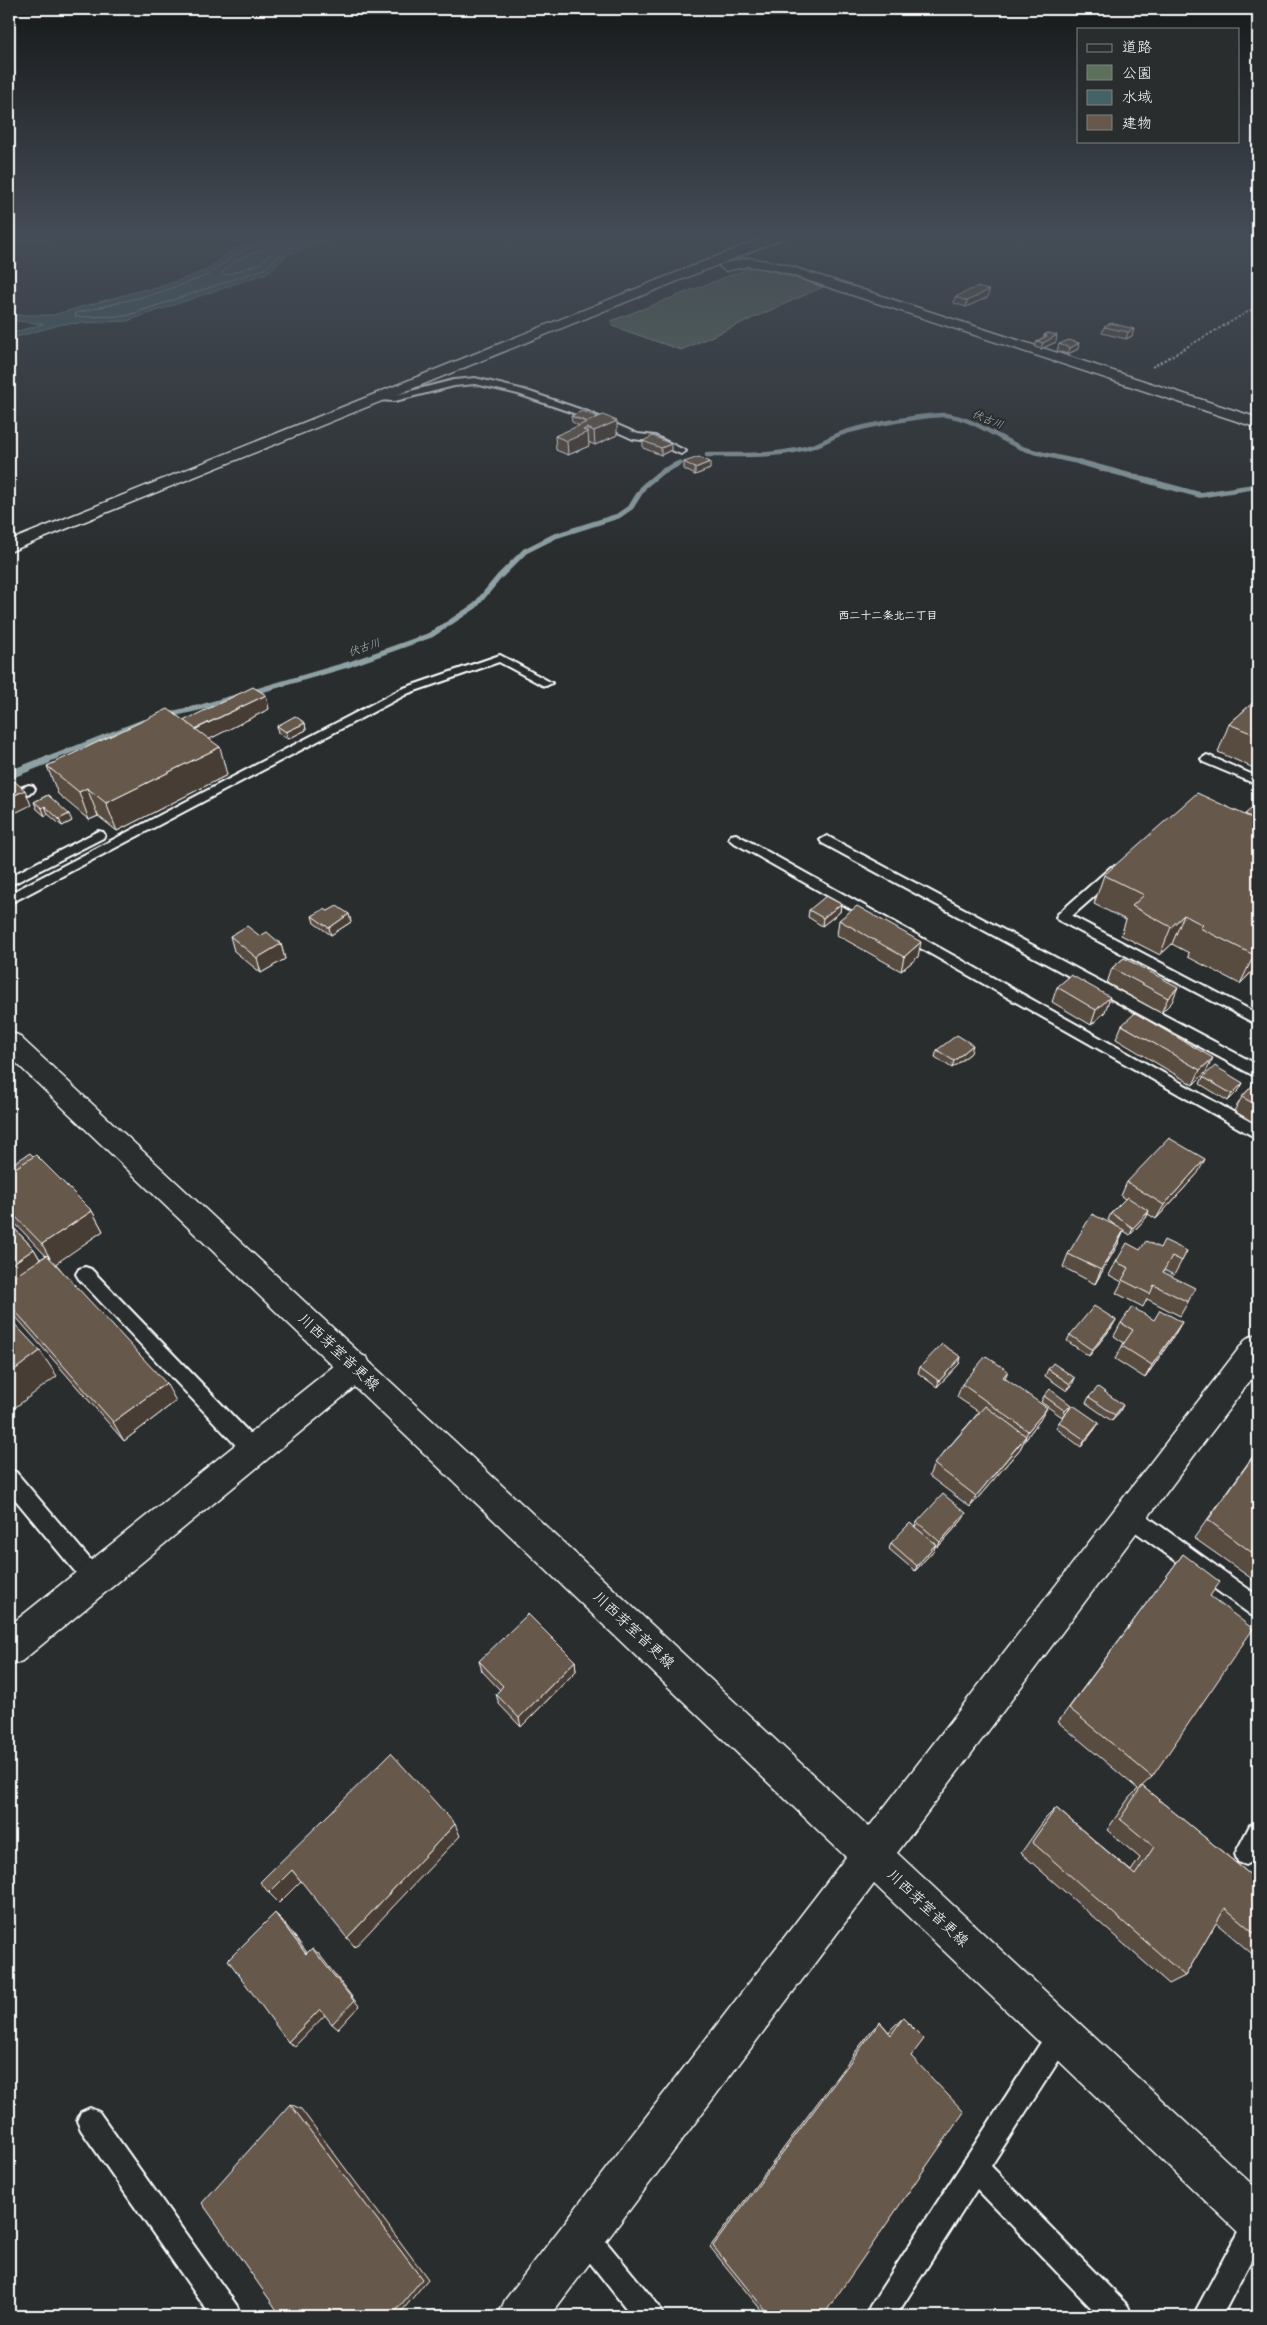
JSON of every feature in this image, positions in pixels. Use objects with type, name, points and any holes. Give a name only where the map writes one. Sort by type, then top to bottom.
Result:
[{"type":"street","points":[[9,548],[511,344]]},
{"type":"street","points":[[1011,344],[1258,423]]},
{"type":"street","name":"川西芽室音更線","points":[[10,1043],[1258,2220]]},
{"type":"street","points":[[521,2316],[1258,1347]]},
{"type":"street","points":[[10,1644],[94,1579],[356,1368]]},
{"type":"lane","points":[[378,397],[395,398],[454,383],[475,381],[521,392],[585,414],[636,437],[652,438],[681,451]]},
{"type":"lane","points":[[9,900],[405,691],[500,658],[546,683]]},
{"type":"lane","points":[[1206,759],[1258,781]]},
{"type":"lane","points":[[9,796],[29,789]]},
{"type":"lane","points":[[9,866],[15,879],[98,835]]},
{"type":"lane","points":[[736,838],[1258,1133]]},
{"type":"lane","points":[[828,840],[1258,1072]]},
{"type":"lane","points":[[1129,858],[1063,917],[1258,1020]]},
{"type":"lane","points":[[85,1274],[254,1450]]},
{"type":"lane","points":[[9,1478],[94,1579]]},
{"type":"lane","points":[[1130,1516],[1258,1608]]},
{"type":"lane","points":[[1246,1854],[1258,1833]]},
{"type":"lane","points":[[880,2316],[1061,2034]]},
{"type":"lane","points":[[90,2121],[227,2316]]},
{"type":"lane","points":[[975,2168],[1118,2316]]},
{"type":"lane","points":[[1207,2316],[1258,2220]]},
{"type":"lane","points":[[583,2234],[649,2316]]},
{"type":"path","points":[[1127,381],[1192,344]]},
{"type":"green space","points":[[662,344],[696,344],[681,350]]},
{"type":"building","points":[[1060,344],[1078,344],[1070,348]]},
{"type":"building","points":[[582,411],[598,417],[588,422],[571,416]]},
{"type":"building","points":[[603,415],[617,421],[594,431],[587,428],[583,430],[588,432],[567,441],[555,436]]},
{"type":"building","points":[[653,436],[671,444],[661,448],[643,441]]},
{"type":"building","points":[[699,457],[710,462],[695,468],[684,462]]},
{"type":"building","points":[[253,687],[266,695],[195,729],[183,721]]},
{"type":"building","points":[[1258,698],[1258,736],[1229,724]]},
{"type":"building","points":[[168,709],[220,747],[106,803],[87,788],[79,792],[47,766]]},
{"type":"building","points":[[295,716],[305,723],[286,732],[277,726]]},
{"type":"building","points":[[14,781],[25,790],[9,798],[9,784]]},
{"type":"building","points":[[1197,793],[1258,821],[1258,951],[1254,955],[1200,928],[1203,925],[1184,915],[1171,927],[1132,906],[1144,895],[1104,875]]},
{"type":"building","points":[[48,795],[69,814],[59,819],[45,806],[42,808],[34,802]]},
{"type":"building","points":[[1256,805],[1258,807],[1258,821],[1245,814]]},
{"type":"building","points":[[826,896],[841,904],[823,918],[809,910]]},
{"type":"building","points":[[337,906],[349,914],[329,928],[312,916],[324,909],[328,911]]},
{"type":"building","points":[[857,906],[921,942],[904,957],[839,920]]},
{"type":"building","points":[[247,926],[260,936],[267,932],[281,944],[257,958],[230,936]]},
{"type":"building","points":[[1124,958],[1178,987],[1168,998],[1112,968]]},
{"type":"building","points":[[1071,975],[1110,997],[1096,1010],[1057,987]]},
{"type":"building","points":[[1135,1013],[1213,1058],[1200,1070],[1122,1025]]},
{"type":"building","points":[[957,1035],[973,1045],[954,1061],[937,1050]]},
{"type":"building","points":[[1215,1066],[1243,1083],[1232,1094],[1203,1077]]},
{"type":"building","points":[[1258,1079],[1258,1106],[1242,1097]]},
{"type":"building","points":[[1169,1138],[1205,1159],[1164,1205],[1127,1182]]},
{"type":"building","points":[[30,1153],[34,1157],[9,1172],[9,1166]]},
{"type":"building","points":[[36,1155],[92,1211],[42,1244],[9,1210],[9,1172]]},
{"type":"building","points":[[1127,1197],[1149,1211],[1133,1228],[1111,1213]]},
{"type":"building","points":[[1092,1214],[1124,1230],[1101,1270],[1068,1254]]},
{"type":"building","points":[[9,1223],[34,1249],[9,1266]]},
{"type":"building","points":[[1164,1240],[1187,1251],[1182,1261],[1172,1256],[1163,1272],[1195,1288],[1188,1302],[1154,1285],[1150,1294],[1122,1280],[1129,1268],[1116,1262],[1127,1243],[1140,1250],[1146,1241],[1160,1248]]},
{"type":"building","points":[[47,1255],[166,1383],[113,1422],[9,1304],[9,1280]]},
{"type":"building","points":[[1094,1306],[1116,1320],[1092,1350],[1070,1335]]},
{"type":"building","points":[[1132,1307],[1154,1320],[1160,1310],[1182,1322],[1152,1365],[1122,1346],[1133,1330],[1121,1323]]},
{"type":"building","points":[[9,1318],[40,1351],[9,1374]]},
{"type":"building","points":[[942,1344],[961,1357],[939,1381],[920,1367]]},
{"type":"building","points":[[986,1356],[1008,1371],[1003,1377],[1047,1408],[1028,1431],[962,1384]]},
{"type":"building","points":[[1053,1363],[1075,1378],[1070,1384],[1048,1369]]},
{"type":"building","points":[[1098,1387],[1123,1405],[1115,1415],[1089,1397]]},
{"type":"building","points":[[1050,1389],[1071,1405],[1065,1411],[1044,1396]]},
{"type":"building","points":[[1073,1405],[1099,1423],[1085,1440],[1059,1422]]},
{"type":"building","points":[[985,1406],[1026,1436],[976,1496],[934,1464]]},
{"type":"building","points":[[1258,1450],[1258,1557],[1208,1520]]},
{"type":"building","points":[[943,1494],[966,1513],[940,1542],[917,1522]]},
{"type":"building","points":[[910,1523],[936,1544],[917,1566],[891,1543]]},
{"type":"building","points":[[1183,1554],[1220,1582],[1210,1596],[1253,1629],[1152,1777],[1069,1708]]},
{"type":"building","points":[[528,1614],[575,1661],[519,1718],[496,1694],[503,1686],[479,1661]]},
{"type":"building","points":[[391,1753],[455,1824],[347,1938],[292,1870],[269,1893],[260,1882]]},
{"type":"building","points":[[1142,1786],[1258,1881],[1258,1936],[1225,1908],[1185,1976],[1032,1842],[1056,1808],[1135,1875],[1154,1847],[1120,1819]]},
{"type":"building","points":[[275,1913],[306,1954],[312,1948],[354,2001],[332,2024],[320,2009],[288,2042],[228,1960]]},
{"type":"building","points":[[903,2018],[924,2039],[911,2056],[964,2112],[823,2316],[770,2316],[713,2246],[880,2022],[891,2035]]},
{"type":"building","points":[[290,2104],[422,2279],[392,2316],[281,2316],[202,2203]]},
{"type":"waterway","name":"伏古川","points":[[707,455],[789,452],[816,445],[840,434],[861,428],[909,419],[945,415],[976,424],[1025,449],[1084,463]]},
{"type":"waterway","name":"伏古川","points":[[1079,462],[1200,495],[1258,486]]},
{"type":"waterway","name":"伏古川","points":[[163,716],[202,707],[350,664],[431,635],[475,606],[499,577],[525,551],[555,536],[618,516],[631,507],[644,486],[661,472],[680,463]]},
{"type":"waterway","name":"伏古川","points":[[44,761],[143,722]]},
{"type":"waterway","name":"伏古川","points":[[9,775],[47,760]]},
{"type":"district","name":"西二十二条北二丁目","points":[[888,615]]}]
